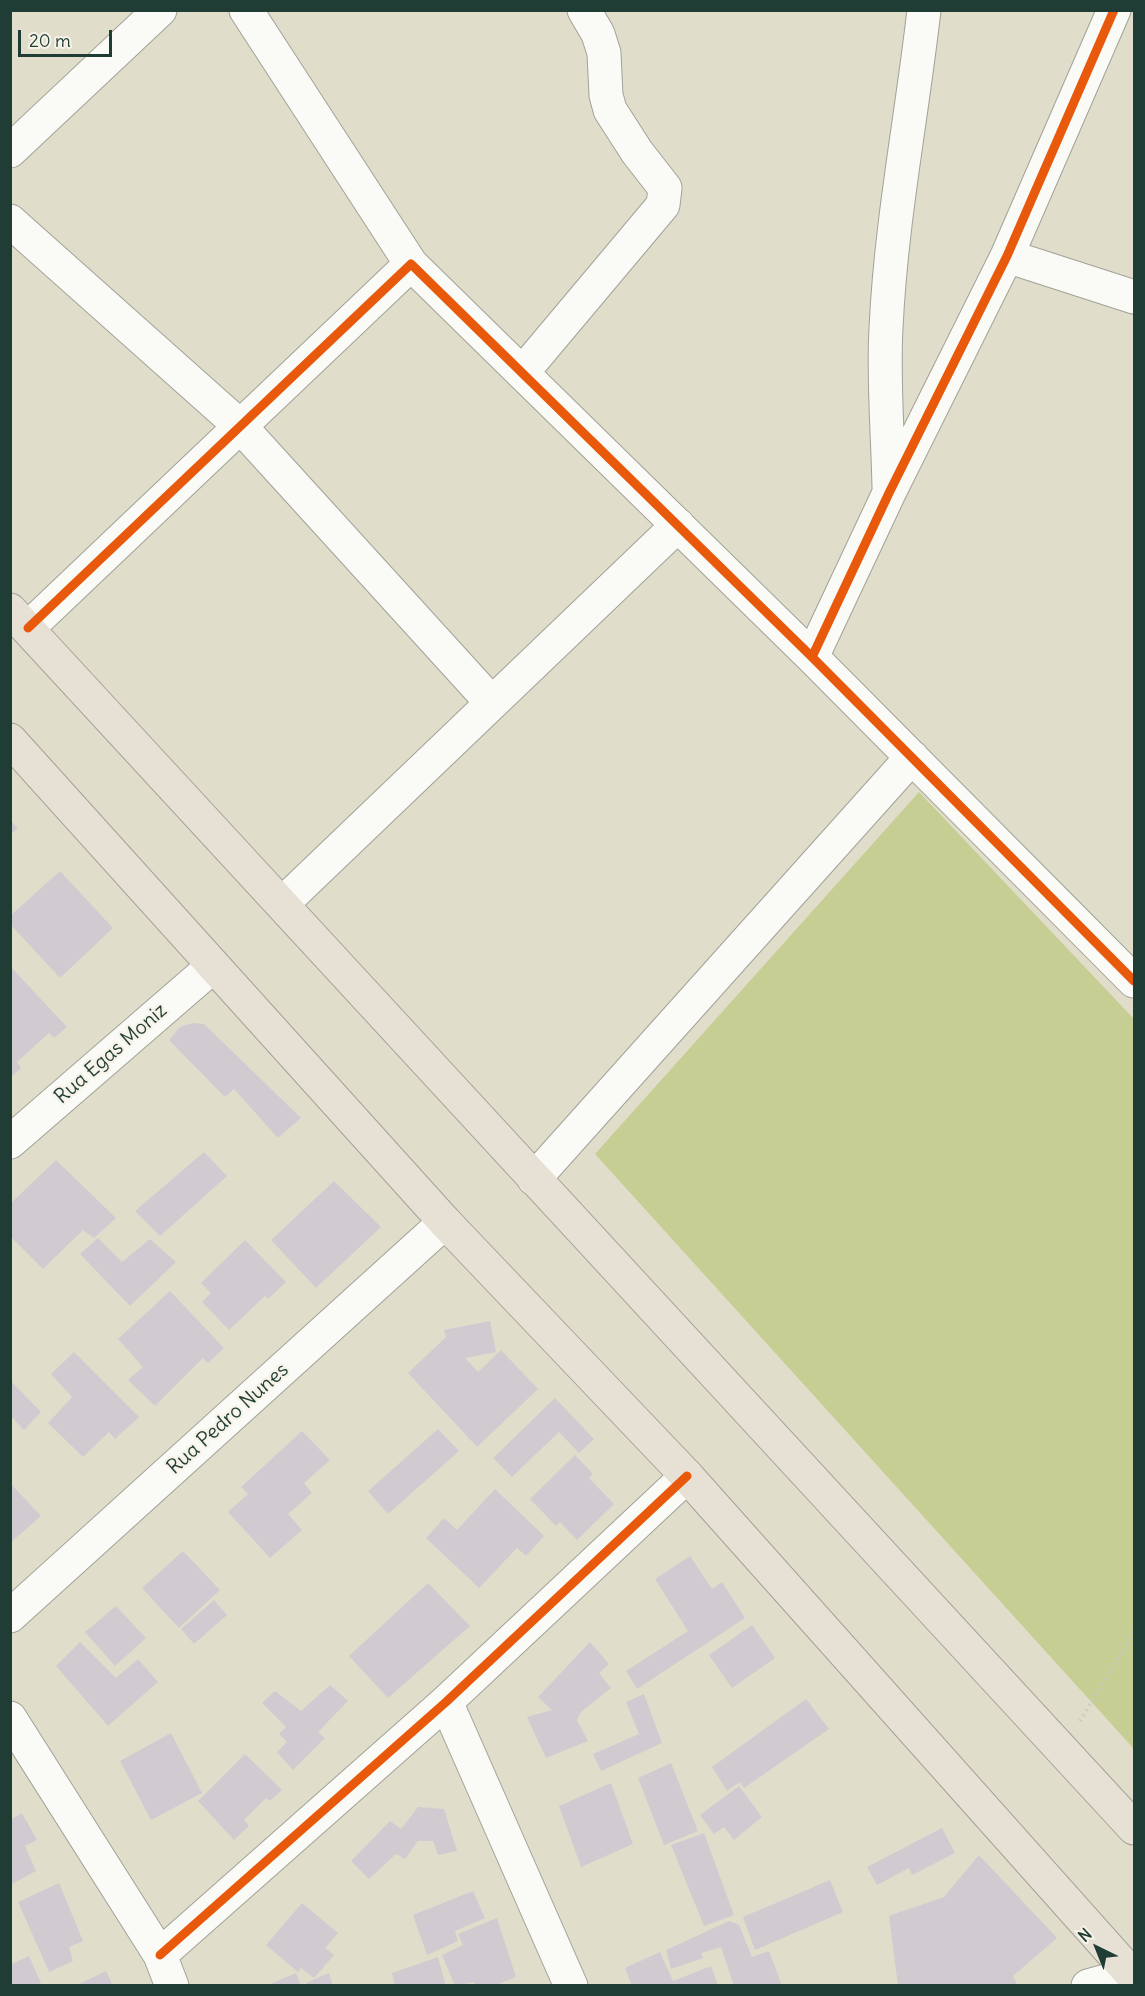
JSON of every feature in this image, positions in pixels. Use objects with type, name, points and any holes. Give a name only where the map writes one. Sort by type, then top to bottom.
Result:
[{"type":"main road","points":[[19,619],[1134,1828]]},
{"type":"main road","points":[[10,740],[445,1222],[687,1476],[1133,1976]]},
{"type":"street","points":[[10,151],[160,10]]},
{"type":"street","points":[[246,10],[411,264],[812,657],[1134,981]]},
{"type":"street","points":[[522,373],[663,205],[666,196],[665,188],[637,152],[610,110],[606,95],[604,53],[598,34],[584,10]]},
{"type":"street","points":[[889,493],[886,329],[900,174],[913,108],[924,10]]},
{"type":"street","points":[[812,657],[889,493],[1007,256],[1114,10]]},
{"type":"street","points":[[10,221],[240,426],[492,703]]},
{"type":"street","points":[[1007,256],[1134,297]]},
{"type":"street","points":[[19,619],[240,426],[411,264]]},
{"type":"street","points":[[282,904],[678,525]]},
{"type":"street","points":[[534,1179],[912,757]]},
{"type":"street","name":"Rua Egas Moniz","points":[[10,1142],[212,966]]},
{"type":"street","name":"Rua Pedro Nunes","points":[[10,1616],[445,1222]]},
{"type":"street","points":[[160,1955],[446,1702],[687,1476]]},
{"type":"street","points":[[446,1702],[571,1986]]},
{"type":"street","points":[[10,1718],[160,1955],[172,1986]]},
{"type":"street","points":[[1088,1986],[1133,1976]]},
{"type":"path","points":[[1062,1750],[1134,1632]]},
{"type":"green space","points":[[919,792],[1134,1019],[1134,1749],[595,1154]]},
{"type":"building","points":[[10,820],[18,828],[10,835]]},
{"type":"building","points":[[60,871],[113,928],[60,978],[10,924],[10,916]]},
{"type":"building","points":[[10,966],[67,1027],[54,1038],[49,1033],[17,1062],[21,1068],[10,1078]]},
{"type":"building","points":[[193,1023],[204,1024],[301,1118],[278,1138],[234,1089],[225,1097],[169,1040],[180,1027]]},
{"type":"building","points":[[204,1152],[227,1176],[160,1236],[135,1211]]},
{"type":"building","points":[[56,1160],[116,1218],[94,1238],[83,1230],[43,1269],[10,1236],[10,1204]]},
{"type":"building","points":[[334,1181],[381,1227],[316,1288],[271,1240]]},
{"type":"building","points":[[98,1238],[122,1262],[150,1239],[176,1262],[130,1306],[80,1254]]},
{"type":"building","points":[[245,1240],[286,1282],[268,1299],[265,1296],[229,1330],[202,1302],[211,1293],[201,1283]]},
{"type":"building","points":[[170,1291],[224,1348],[208,1363],[203,1358],[155,1406],[128,1380],[143,1367],[118,1339]]},
{"type":"building","points":[[490,1321],[496,1352],[465,1358],[478,1372],[501,1350],[538,1389],[477,1447],[408,1373],[446,1337],[444,1330]]},
{"type":"building","points":[[74,1352],[139,1417],[115,1439],[109,1432],[83,1457],[48,1423],[72,1397],[51,1374]]},
{"type":"building","points":[[10,1380],[41,1412],[24,1430],[10,1415]]},
{"type":"building","points":[[555,1398],[594,1439],[579,1453],[559,1432],[512,1477],[493,1458]]},
{"type":"building","points":[[438,1429],[459,1451],[388,1514],[368,1491]]},
{"type":"building","points":[[302,1431],[330,1460],[304,1483],[312,1493],[288,1514],[302,1530],[270,1558],[228,1512],[248,1494],[241,1487]]},
{"type":"building","points":[[575,1455],[593,1474],[589,1478],[614,1504],[577,1540],[560,1522],[556,1526],[530,1499]]},
{"type":"building","points":[[10,1483],[41,1516],[10,1543]]},
{"type":"building","points":[[495,1489],[544,1536],[526,1556],[517,1548],[479,1588],[426,1538],[444,1518],[457,1530]]},
{"type":"building","points":[[183,1551],[220,1590],[179,1628],[142,1588]]},
{"type":"building","points":[[690,1556],[712,1589],[722,1582],[745,1618],[637,1689],[626,1671],[688,1631],[655,1579]]},
{"type":"building","points":[[428,1583],[470,1626],[388,1698],[349,1656]]},
{"type":"building","points":[[214,1600],[227,1615],[194,1644],[181,1629]]},
{"type":"building","points":[[116,1606],[146,1638],[115,1666],[85,1632]]},
{"type":"building","points":[[752,1625],[775,1658],[732,1688],[709,1655]]},
{"type":"building","points":[[80,1642],[116,1678],[138,1659],[158,1682],[108,1726],[56,1666]]},
{"type":"building","points":[[590,1642],[609,1664],[599,1673],[611,1688],[581,1712],[577,1720],[588,1741],[546,1758],[527,1717],[552,1710],[538,1697]]},
{"type":"building","points":[[330,1685],[348,1701],[318,1732],[325,1738],[293,1770],[277,1752],[287,1742],[279,1734],[286,1727],[262,1703],[275,1691],[301,1711]]},
{"type":"building","points":[[644,1694],[662,1743],[601,1771],[593,1754],[639,1734],[626,1702]]},
{"type":"building","points":[[806,1699],[829,1729],[744,1788],[740,1782],[727,1791],[712,1767]]},
{"type":"building","points":[[171,1733],[202,1793],[151,1820],[120,1761]]},
{"type":"building","points":[[245,1754],[282,1790],[270,1801],[266,1798],[244,1820],[249,1826],[234,1840],[198,1801]]},
{"type":"building","points":[[671,1763],[698,1831],[664,1845],[638,1778]]},
{"type":"building","points":[[611,1783],[633,1844],[581,1867],[559,1806]]},
{"type":"building","points":[[739,1786],[762,1817],[734,1840],[724,1827],[714,1834],[700,1815]]},
{"type":"building","points":[[418,1807],[444,1809],[457,1851],[438,1855],[433,1841],[418,1841],[405,1859],[396,1854],[369,1879],[351,1861],[390,1821],[401,1829]]},
{"type":"building","points":[[22,1813],[37,1840],[25,1846],[36,1871],[10,1885],[10,1820]]},
{"type":"building","points":[[942,1828],[955,1853],[912,1875],[909,1868],[877,1885],[867,1867]]},
{"type":"building","points":[[704,1833],[734,1915],[704,1926],[671,1845]]},
{"type":"building","points":[[979,1855],[1057,1938],[1013,1976],[1018,1986],[898,1986],[889,1916],[944,1897]]},
{"type":"building","points":[[830,1880],[843,1912],[755,1950],[743,1917]]},
{"type":"building","points":[[59,1883],[83,1941],[69,1947],[73,1961],[49,1972],[18,1902]]},
{"type":"building","points":[[473,1891],[485,1918],[455,1931],[458,1941],[427,1955],[413,1915]]},
{"type":"building","points":[[302,1903],[338,1933],[325,1948],[334,1955],[314,1978],[301,1968],[298,1972],[266,1945]]},
{"type":"building","points":[[497,1918],[516,1977],[494,1986],[475,1986],[474,1982],[455,1986],[442,1955],[463,1945],[458,1934]]},
{"type":"building","points":[[729,1921],[739,1925],[752,1957],[769,1951],[782,1986],[734,1986],[721,1947],[701,1953],[703,1958],[671,1969],[666,1950]]},
{"type":"building","points":[[660,1952],[673,1981],[711,1966],[718,1986],[632,1986],[625,1968]]},
{"type":"building","points":[[29,1956],[41,1983],[35,1986],[10,1986],[10,1965]]},
{"type":"building","points":[[438,1957],[446,1986],[395,1986],[392,1973]]},
{"type":"building","points":[[106,1971],[113,1986],[75,1986]]},
{"type":"building","points":[[296,1973],[301,1986],[266,1986]]},
{"type":"building","points":[[329,1973],[333,1986],[307,1986],[306,1983]]},
{"type":"cycle path","points":[[812,657],[889,493],[1007,256],[1114,10]]},
{"type":"cycle path","points":[[28,628],[411,264],[812,657],[1134,981]]},
{"type":"cycle path","points":[[160,1955],[446,1702],[687,1476]]}]
